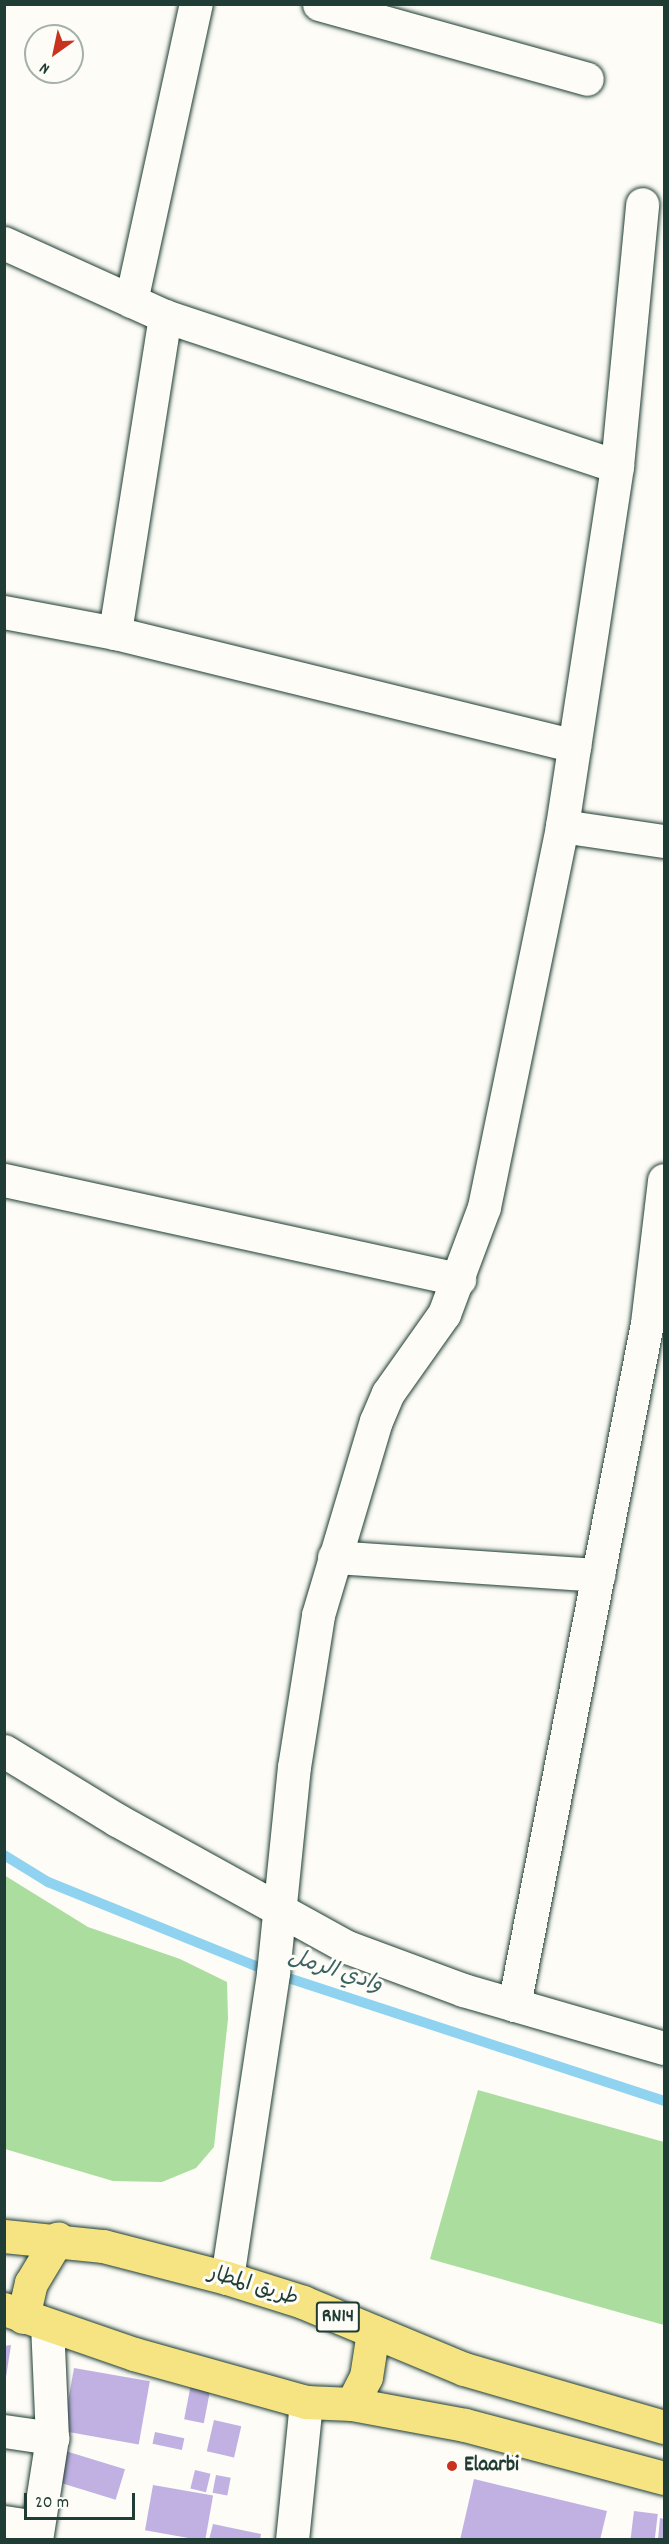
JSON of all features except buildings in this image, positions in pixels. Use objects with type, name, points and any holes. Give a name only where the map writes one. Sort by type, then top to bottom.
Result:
[{"type":"main road","name":"طريق المطار","points":[[4,2236],[58,2238],[227,2278],[303,2302],[504,2382],[664,2427]]},
{"type":"main road","points":[[58,2238],[31,2283],[25,2317],[306,2402],[352,2404],[465,2425],[664,2478]]},
{"type":"main road","points":[[352,2404],[366,2377],[374,2332]]},
{"type":"street","points":[[131,301],[196,4]]},
{"type":"street","points":[[319,4],[587,79]]},
{"type":"street","points":[[227,2278],[281,1911],[294,1767],[318,1615],[334,1557],[388,1393],[435,1331],[459,1279],[484,1207],[562,826],[616,466],[642,204]]},
{"type":"street","points":[[4,243],[165,316],[616,466]]},
{"type":"street","points":[[116,633],[165,316]]},
{"type":"street","points":[[4,612],[116,633],[574,746]]},
{"type":"street","points":[[562,826],[664,841]]},
{"type":"street","points":[[4,1180],[459,1279]]},
{"type":"street","points":[[514,2005],[647,1323],[664,1180]]},
{"type":"street","points":[[334,1557],[598,1575]]},
{"type":"street","points":[[4,1751],[117,1820],[281,1911],[400,1969],[514,2005],[664,2048]]},
{"type":"street","points":[[4,2522],[37,2533],[52,2438],[25,2317]]},
{"type":"street","points":[[292,2540],[306,2402]]},
{"type":"street","points":[[4,2431],[52,2438]]},
{"type":"green space","points":[[4,1875],[88,1927],[180,1959],[227,1982],[228,2019],[214,2147],[196,2168],[162,2182],[113,2181],[5,2149]]},
{"type":"green space","points":[[478,2090],[664,2142],[664,2325],[430,2259]]},
{"type":"waterway","name":"وادي الرمل","points":[[4,1855],[48,1882],[273,1973],[664,2101]]},
{"type":"place","name":"Elaarbi","points":[[452,2466]]}]
